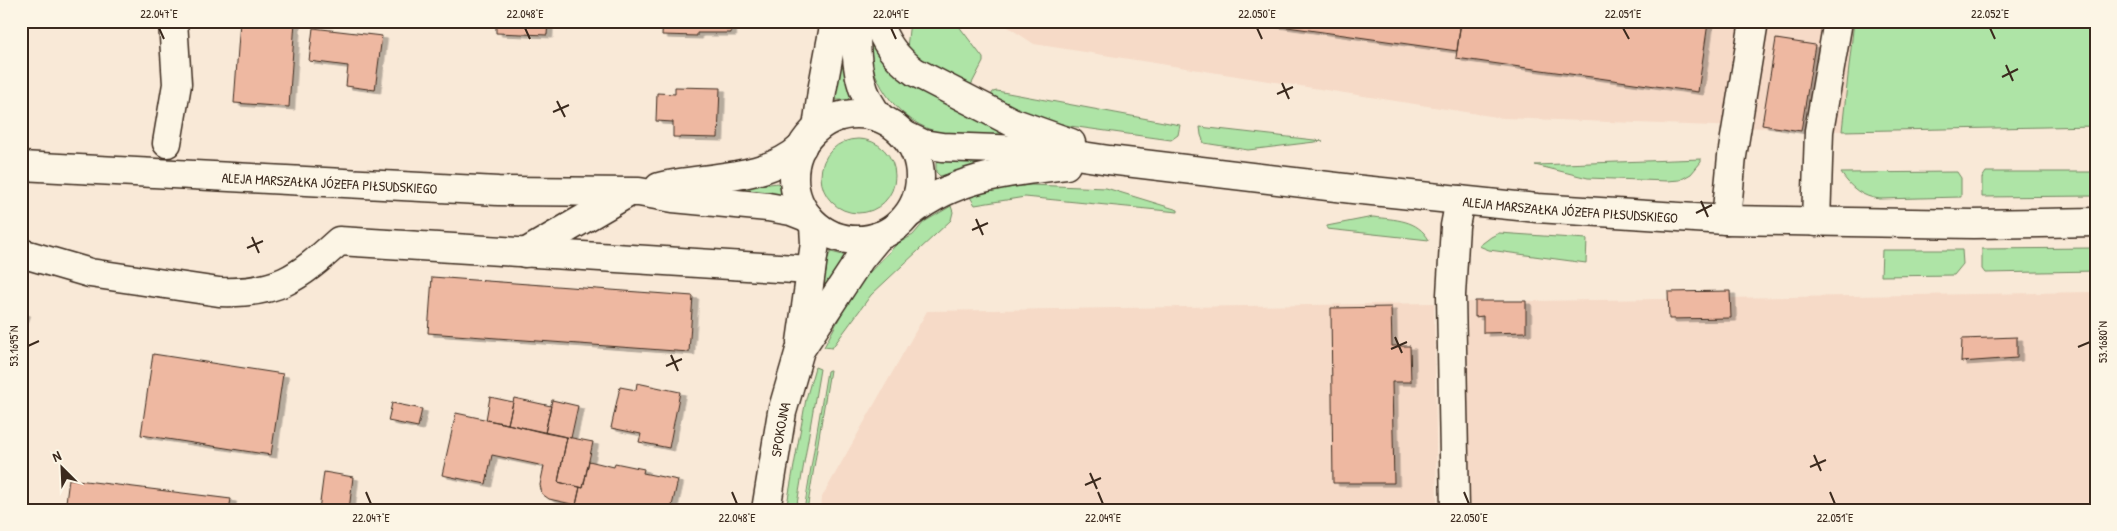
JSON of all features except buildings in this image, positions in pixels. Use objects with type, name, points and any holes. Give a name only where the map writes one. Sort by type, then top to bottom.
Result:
[{"type":"street","points":[[167,143],[177,84],[173,21]]},
{"type":"street","points":[[810,138],[822,91],[835,21]]},
{"type":"street","points":[[856,21],[855,43],[866,98],[872,110],[881,118]]},
{"type":"street","points":[[878,21],[888,45],[903,64],[915,72],[1012,122],[1060,138],[1109,160]]},
{"type":"street","points":[[1726,220],[1732,156],[1754,21]]},
{"type":"street","points":[[1816,222],[1819,131],[1838,21]]},
{"type":"street","name":"ALEJA MARSZAŁKA JÓZEFA PIŁSUDSKIEGO","points":[[634,192],[760,170],[791,158],[810,138],[845,115],[863,114],[881,118],[904,135],[923,144],[942,147],[1049,151],[1109,160],[1536,208],[1726,220],[1816,222],[2096,222]]},
{"type":"street","name":"ALEJA MARSZAŁKA JÓZEFA PIŁSUDSKIEGO","points":[[904,135],[917,156],[920,174],[918,194],[910,213]]},
{"type":"street","name":"ALEJA MARSZAŁKA JÓZEFA PIŁSUDSKIEGO","points":[[809,218],[801,206],[795,189],[796,162],[810,138]]},
{"type":"street","name":"ALEJA MARSZAŁKA JÓZEFA PIŁSUDSKIEGO","points":[[21,166],[488,190],[634,192],[791,211],[809,218],[829,234],[841,238],[864,240],[893,230],[928,199],[943,191],[973,180],[1015,172],[1109,160]]},
{"type":"street","points":[[525,253],[634,192]]},
{"type":"street","points":[[1455,510],[1451,295],[1454,234],[1460,200]]},
{"type":"street","name":"SPOKOJNA","points":[[766,510],[782,412],[800,350],[815,234],[814,226],[809,218]]},
{"type":"street","name":"SPOKOJNA","points":[[800,350],[860,259],[879,236]]},
{"type":"street","points":[[21,253],[90,273],[219,292],[238,293],[260,290],[290,280],[312,266],[339,242],[811,270]]},
{"type":"shaded area","points":[[999,21],[1854,21],[1842,131],[1503,118],[1034,44]]},
{"type":"shaded area","points":[[2096,292],[2096,510],[1470,510],[1467,302]]},
{"type":"shaded area","points":[[1434,303],[1437,510],[821,510],[822,497],[927,311]]},
{"type":"green space","points":[[910,21],[955,21],[983,58],[983,62],[970,87],[919,58],[907,48]]},
{"type":"green space","points":[[1854,21],[2096,21],[2096,126],[1842,131]]},
{"type":"green space","points":[[871,43],[881,58],[1008,135],[1006,137],[949,135],[926,128],[913,121],[901,111],[882,88],[875,74],[871,59],[868,44]]},
{"type":"green space","points":[[844,46],[850,97],[847,100],[834,100]]},
{"type":"green space","points":[[997,91],[1180,125],[1178,135],[1171,140],[1070,126],[1037,118],[990,97],[993,92]]},
{"type":"green space","points":[[1200,127],[1323,141],[1248,150],[1204,143]]},
{"type":"green space","points":[[858,139],[879,145],[889,155],[895,176],[889,197],[879,207],[858,213],[837,207],[827,197],[821,176],[827,155],[837,145]]},
{"type":"green space","points":[[936,157],[993,163],[940,176],[936,172]]},
{"type":"green space","points":[[1701,159],[1701,162],[1691,174],[1680,180],[1667,181],[1588,178],[1535,165]]},
{"type":"green space","points":[[1957,172],[1961,178],[1961,197],[1880,199],[1857,191],[1841,173]]},
{"type":"green space","points":[[1986,172],[2096,172],[2096,196],[1982,197],[1982,178]]},
{"type":"green space","points":[[778,183],[780,185],[781,197],[719,190]]},
{"type":"green space","points":[[1030,185],[1106,188],[1178,210],[1178,212],[1025,197],[975,205],[970,197],[990,190]]},
{"type":"green space","points":[[951,206],[953,212],[951,220],[871,295],[832,348],[824,347],[848,302],[864,278],[897,244],[913,235],[924,222]]},
{"type":"green space","points":[[1373,217],[1412,224],[1424,233],[1429,240],[1327,229],[1327,226]]},
{"type":"green space","points":[[1499,233],[1587,239],[1586,263],[1489,250],[1479,246]]},
{"type":"green space","points":[[2096,248],[2096,271],[1985,273],[1982,269],[1982,249]]},
{"type":"green space","points":[[1882,250],[1962,250],[1963,264],[1954,275],[1881,276]]},
{"type":"green space","points":[[831,252],[847,256],[815,304],[829,255]]},
{"type":"green space","points":[[815,367],[820,369],[796,510],[786,510],[806,399]]},
{"type":"green space","points":[[830,370],[807,510],[804,510],[827,371]]}]
